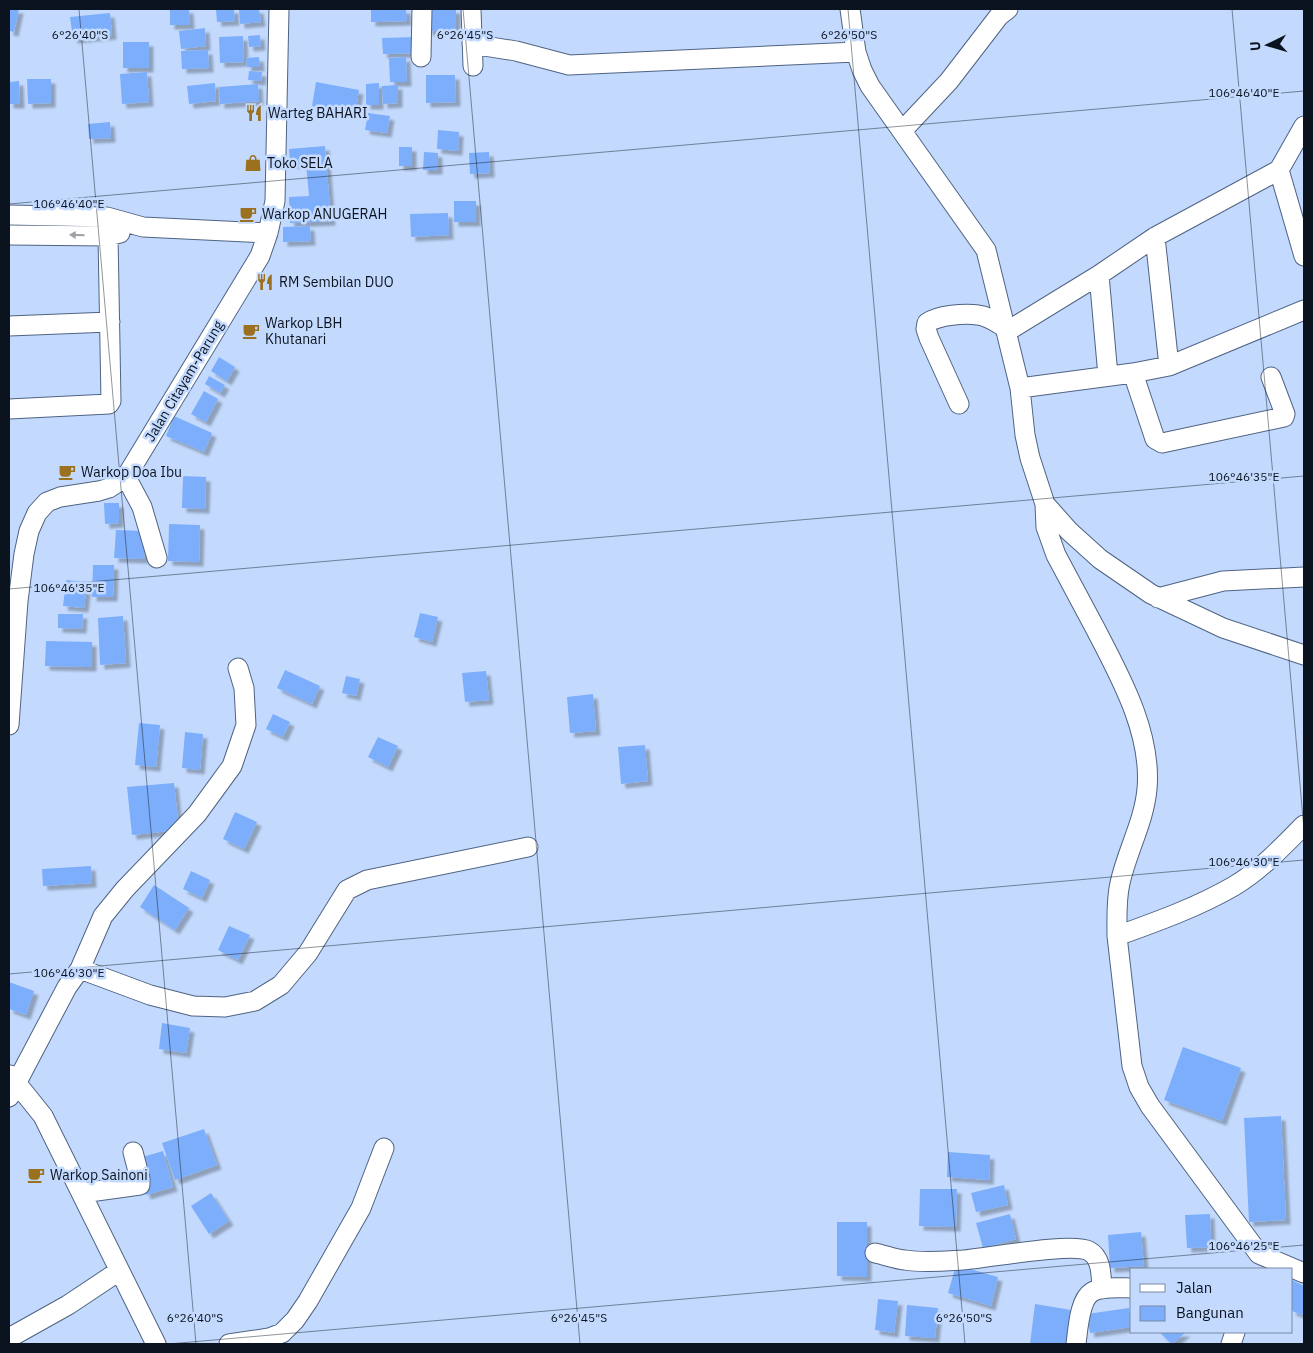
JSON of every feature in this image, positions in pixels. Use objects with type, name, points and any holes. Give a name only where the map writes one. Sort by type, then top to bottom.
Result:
[{"type":"street","name":"Jalan Citayam-Parung","points":[[9,725],[14,601],[29,531],[37,514],[47,502],[60,497],[109,488],[126,477],[260,256],[268,233],[275,201],[279,9]]},
{"type":"street","points":[[420,57],[422,9]]},
{"type":"street","points":[[471,9],[473,66]]},
{"type":"street","points":[[850,9],[856,52],[870,86],[986,250],[1000,326],[1013,358],[1020,388],[1025,435],[1030,458],[1045,504],[1046,526],[1056,555],[1120,676],[1142,738],[1147,766],[1146,796],[1120,882],[1117,901],[1117,936],[1132,1066],[1139,1087],[1150,1106],[1257,1262],[1283,1268]]},
{"type":"street","points":[[902,131],[949,81],[1001,11]]},
{"type":"street","points":[[472,44],[516,51],[569,65],[856,52]]},
{"type":"street","points":[[1000,326],[1099,275],[1155,236],[1279,170],[1304,126]]},
{"type":"street","points":[[1279,170],[1304,256]]},
{"type":"street","points":[[9,215],[107,217],[142,227],[268,233]]},
{"type":"street","points":[[9,234],[108,236],[142,227]]},
{"type":"street","points":[[9,409],[109,404],[112,397],[108,236]]},
{"type":"street","points":[[1155,236],[1170,366]]},
{"type":"street","points":[[1099,275],[1108,376]]},
{"type":"street","points":[[1020,388],[1133,373],[1170,366],[1304,310]]},
{"type":"street","points":[[958,404],[929,338],[926,329],[927,323],[934,318],[979,315],[1000,326]]},
{"type":"street","points":[[9,326],[110,322]]},
{"type":"street","points":[[1133,373],[1155,439],[1162,443],[1284,417],[1285,414],[1272,377]]},
{"type":"street","points":[[126,477],[142,507],[157,558]]},
{"type":"street","points":[[1045,504],[1069,531],[1100,559],[1151,594],[1223,628],[1304,655]]},
{"type":"street","points":[[1158,598],[1223,581],[1304,577]]},
{"type":"street","points":[[156,1344],[43,1116],[11,1085],[67,987],[80,969],[103,916],[125,889],[197,814],[232,766],[246,725],[244,688],[238,668]]},
{"type":"street","points":[[1117,936],[1154,922],[1235,885],[1265,863],[1304,825]]},
{"type":"street","points":[[80,969],[150,995],[193,1006],[225,1007],[255,1001],[281,985],[308,953],[347,890],[367,880],[528,847]]},
{"type":"street","points":[[229,1344],[269,1338],[282,1333],[295,1320],[308,1301],[361,1208],[384,1148]]},
{"type":"street","points":[[82,1194],[140,1185],[141,1182],[134,1152]]},
{"type":"street","points":[[875,1253],[905,1260],[924,1261],[962,1260],[1065,1247],[1076,1248],[1087,1250],[1094,1254],[1099,1264],[1102,1289]]},
{"type":"street","points":[[9,1338],[68,1305],[119,1271]]},
{"type":"street","points":[[1076,1344],[1081,1311],[1085,1301],[1092,1292],[1102,1289],[1130,1288]]},
{"type":"building","points":[[9,9],[19,9],[14,32],[9,31]]},
{"type":"building","points":[[170,9],[189,9],[190,25],[170,25]]},
{"type":"building","points":[[216,9],[234,9],[235,21],[217,22]]},
{"type":"building","points":[[239,9],[259,9],[261,22],[240,24]]},
{"type":"building","points":[[371,9],[406,9],[407,21],[371,22]]},
{"type":"building","points":[[428,9],[456,9],[456,30],[428,31]]},
{"type":"building","points":[[110,13],[112,35],[73,39],[70,17]]},
{"type":"building","points":[[205,28],[206,46],[181,49],[179,31]]},
{"type":"building","points":[[260,35],[261,46],[249,47],[248,36]]},
{"type":"building","points":[[243,36],[244,62],[220,63],[219,37]]},
{"type":"building","points":[[415,37],[415,53],[383,54],[382,38]]},
{"type":"building","points":[[123,42],[149,42],[149,68],[123,68]]},
{"type":"building","points":[[208,50],[209,68],[182,69],[181,51]]},
{"type":"building","points":[[259,57],[260,67],[247,67],[246,58]]},
{"type":"building","points":[[406,57],[407,82],[390,82],[389,58]]},
{"type":"building","points":[[249,71],[262,72],[261,81],[248,80]]},
{"type":"building","points":[[147,72],[149,102],[122,104],[120,74]]},
{"type":"building","points":[[426,75],[455,75],[456,102],[426,103]]},
{"type":"building","points":[[27,79],[51,79],[51,103],[28,104]]},
{"type":"building","points":[[19,81],[20,104],[9,104],[9,82]]},
{"type":"building","points":[[316,82],[359,90],[355,114],[312,106]]},
{"type":"building","points":[[215,83],[216,101],[189,104],[187,86]]},
{"type":"building","points":[[379,83],[379,105],[366,105],[366,84]]},
{"type":"building","points":[[258,84],[259,101],[220,104],[219,87]]},
{"type":"building","points":[[398,85],[398,103],[383,104],[382,86]]},
{"type":"building","points":[[368,113],[390,116],[387,133],[365,130]]},
{"type":"building","points":[[110,122],[111,138],[89,139],[88,124]]},
{"type":"building","points":[[438,130],[459,132],[458,151],[437,149]]},
{"type":"building","points":[[325,146],[331,221],[290,223],[289,197],[309,196],[306,163],[290,164],[289,149]]},
{"type":"building","points":[[399,147],[412,147],[412,166],[399,166]]},
{"type":"building","points":[[424,152],[438,153],[438,170],[423,170]]},
{"type":"building","points":[[489,152],[490,173],[470,174],[469,153]]},
{"type":"building","points":[[454,201],[476,201],[476,222],[454,222]]},
{"type":"building","points":[[448,213],[449,235],[411,237],[410,214]]},
{"type":"building","points":[[310,226],[311,241],[283,242],[283,227]]},
{"type":"building","points":[[219,357],[235,367],[227,381],[211,371]]},
{"type":"building","points":[[209,376],[225,385],[220,393],[205,384]]},
{"type":"building","points":[[204,391],[218,399],[206,422],[191,414]]},
{"type":"building","points":[[174,416],[212,433],[204,452],[166,436]]},
{"type":"building","points":[[183,476],[206,477],[205,509],[182,508]]},
{"type":"building","points":[[104,503],[119,503],[119,523],[105,524]]},
{"type":"building","points":[[169,524],[200,525],[199,562],[168,561]]},
{"type":"building","points":[[116,530],[145,531],[144,559],[114,558]]},
{"type":"building","points":[[93,565],[114,565],[113,597],[92,597]]},
{"type":"building","points":[[66,580],[87,582],[84,608],[63,606]]},
{"type":"building","points":[[420,613],[438,617],[432,642],[414,637]]},
{"type":"building","points":[[58,614],[83,614],[82,629],[58,628]]},
{"type":"building","points":[[123,616],[126,663],[100,665],[98,618]]},
{"type":"building","points":[[46,641],[92,642],[92,667],[45,666]]},
{"type":"building","points":[[285,670],[320,686],[312,704],[277,688]]},
{"type":"building","points":[[486,671],[489,700],[465,702],[462,673]]},
{"type":"building","points":[[346,676],[360,679],[356,696],[342,693]]},
{"type":"building","points":[[593,694],[596,731],[570,733],[567,697]]},
{"type":"building","points":[[273,714],[290,722],[283,737],[266,729]]},
{"type":"building","points":[[139,723],[160,725],[156,767],[135,765]]},
{"type":"building","points":[[185,732],[203,734],[200,770],[182,768]]},
{"type":"building","points":[[378,737],[398,746],[388,767],[368,757]]},
{"type":"building","points":[[645,745],[648,781],[621,784],[618,747]]},
{"type":"building","points":[[174,783],[179,830],[132,835],[127,787]]},
{"type":"building","points":[[235,812],[257,822],[244,849],[223,839]]},
{"type":"building","points":[[91,866],[92,883],[43,886],[42,869]]},
{"type":"building","points":[[191,871],[210,880],[202,898],[183,889]]},
{"type":"building","points":[[154,885],[189,908],[175,930],[140,907]]},
{"type":"building","points":[[229,926],[250,935],[238,960],[218,950]]},
{"type":"building","points":[[9,982],[34,991],[26,1015],[9,1009]]},
{"type":"building","points":[[162,1023],[190,1028],[186,1053],[159,1049]]},
{"type":"building","points":[[1183,1047],[1241,1068],[1222,1121],[1164,1100]]},
{"type":"building","points":[[1281,1116],[1286,1220],[1249,1222],[1244,1118]]},
{"type":"building","points":[[204,1129],[217,1165],[175,1180],[162,1143]]},
{"type":"building","points":[[163,1151],[173,1187],[146,1195],[136,1159]]},
{"type":"building","points":[[948,1152],[990,1155],[989,1180],[947,1177]]},
{"type":"building","points":[[1004,1185],[1008,1205],[976,1212],[971,1193]]},
{"type":"building","points":[[920,1189],[957,1189],[956,1227],[919,1226]]},
{"type":"building","points":[[211,1193],[229,1221],[209,1234],[191,1206]]},
{"type":"building","points":[[1010,1214],[1016,1239],[983,1248],[976,1223]]},
{"type":"building","points":[[1210,1214],[1211,1247],[1187,1248],[1185,1215]]},
{"type":"building","points":[[837,1222],[867,1222],[867,1277],[837,1276]]},
{"type":"building","points":[[1141,1232],[1144,1266],[1110,1268],[1108,1235]]},
{"type":"building","points":[[956,1265],[998,1277],[991,1306],[948,1293]]},
{"type":"building","points":[[1293,1280],[1304,1286],[1304,1311],[1302,1315],[1293,1311]]},
{"type":"building","points":[[878,1299],[898,1301],[894,1333],[875,1330]]},
{"type":"building","points":[[1035,1304],[1077,1311],[1072,1344],[1030,1344]]},
{"type":"building","points":[[907,1305],[938,1308],[935,1338],[905,1336]]},
{"type":"building","points":[[1129,1308],[1130,1327],[1090,1333],[1087,1314]]},
{"type":"building","points":[[1160,1333],[1185,1333],[1172,1344]]},
{"type":"place","name":"Warteg BAHARI","points":[[254,113]]},
{"type":"place","name":"Toko SELA","points":[[253,163]]},
{"type":"place","name":"Warkop ANUGERAH","points":[[248,214]]},
{"type":"place","name":"RM Sembilan DUO","points":[[265,282]]},
{"type":"place","name":"Warkop LBH Khutanari","points":[[251,331]]},
{"type":"place","name":"Warkop Doa Ibu","points":[[67,472]]},
{"type":"place","name":"Warkop Sainoni","points":[[36,1175]]}]
